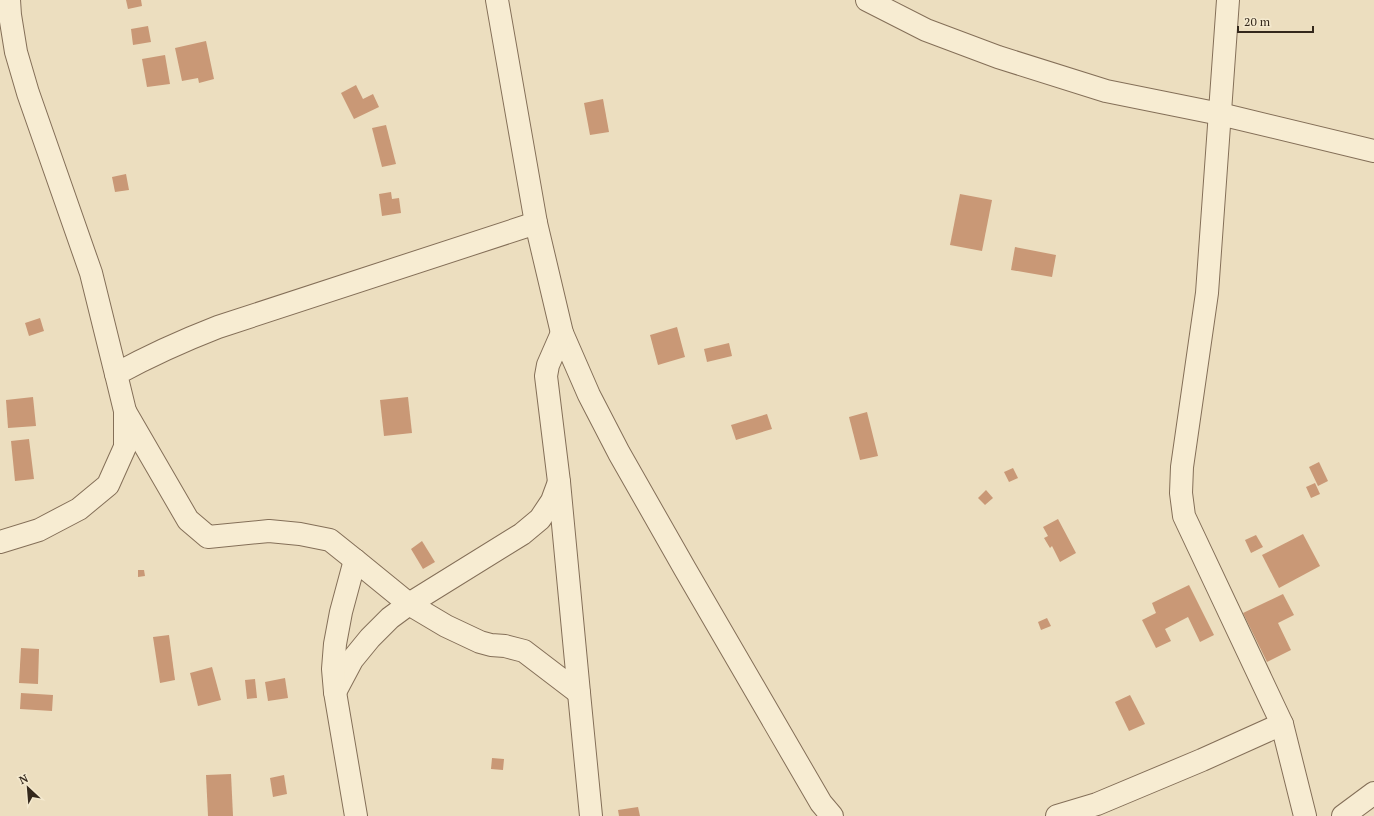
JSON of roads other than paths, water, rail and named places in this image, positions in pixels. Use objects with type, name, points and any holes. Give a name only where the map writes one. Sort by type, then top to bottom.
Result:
[{"type":"street","points":[[0,542],[39,530],[79,509],[108,484],[125,447],[125,411],[91,273],[28,93],[16,52],[9,0]]},
{"type":"street","points":[[497,0],[536,223],[562,333],[589,395],[619,452],[813,789],[832,816]]},
{"type":"street","points":[[867,0],[926,30],[998,57],[1106,91],[1220,114],[1374,151]]},
{"type":"street","points":[[1228,0],[1207,293],[1182,467],[1181,493],[1184,516],[1282,724],[1305,816]]},
{"type":"street","points":[[116,374],[183,340],[218,327],[536,223]]},
{"type":"street","points":[[562,333],[548,365],[546,376],[559,482],[591,816]]},
{"type":"street","points":[[125,411],[188,520],[208,537],[269,532],[300,534],[330,540],[410,604],[462,634],[491,645],[505,646],[524,651],[579,694]]},
{"type":"street","points":[[335,692],[352,660],[370,638],[390,618],[522,534],[540,519],[552,501],[559,482]]},
{"type":"street","points":[[355,560],[341,612],[335,644],[333,670],[335,692],[356,816]]},
{"type":"street","points":[[1056,816],[1097,804],[1202,760],[1282,724]]},
{"type":"street","points":[[1343,816],[1374,793]]},
{"type":"street","points":[[1346,816],[1374,807]]}]
